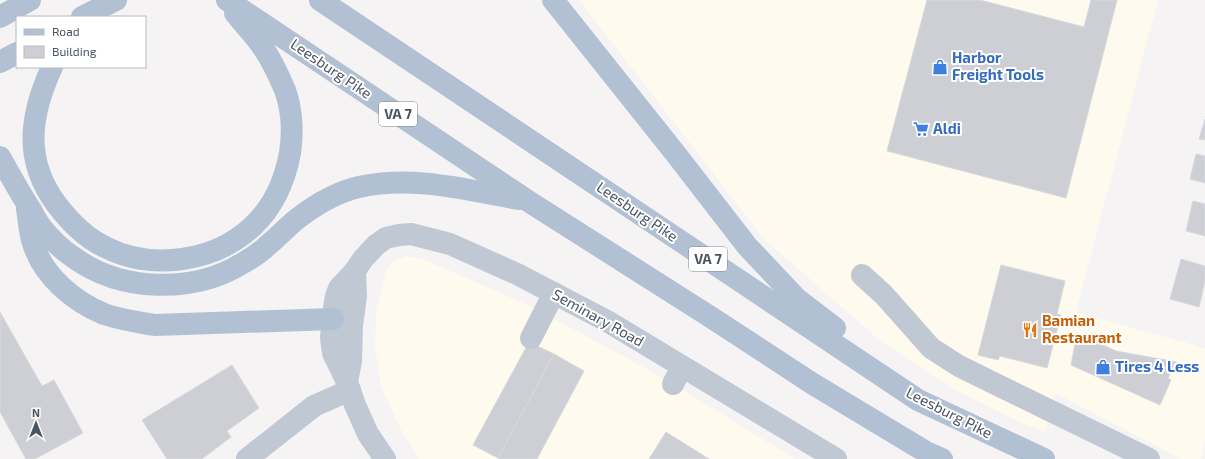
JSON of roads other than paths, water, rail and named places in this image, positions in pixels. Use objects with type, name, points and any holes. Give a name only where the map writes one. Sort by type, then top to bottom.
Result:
[{"type":"main road","points":[[0,17],[30,0]]},
{"type":"main road","points":[[84,16],[116,0]]},
{"type":"main road","points":[[52,68],[41,92],[35,115],[34,154],[39,173],[52,199],[66,217],[84,234],[105,247],[128,256],[146,260],[163,261],[188,258],[212,251],[235,240],[253,226],[269,208],[288,167],[291,142],[291,117],[285,91],[264,48],[224,0]]},
{"type":"main road","name":"Leesburg Pike","points":[[227,0],[528,201],[813,384],[926,452],[942,459]]},
{"type":"main road","points":[[553,0],[747,246],[797,299],[848,338],[918,400]]},
{"type":"main road","name":"Leesburg Pike","points":[[322,2],[918,400],[1044,459]]},
{"type":"main road","points":[[0,62],[16,53]]},
{"type":"main road","points":[[0,157],[41,227],[60,247],[74,258],[98,272],[129,282],[158,286],[187,284],[216,276],[242,264],[266,247],[296,219],[320,204],[358,187],[387,183],[414,183],[448,186],[528,201]]},
{"type":"main road","points":[[26,202],[32,242],[42,264],[57,283],[76,299],[104,314],[129,321],[156,324],[333,319]]},
{"type":"street","name":"Seminary Road","points":[[385,459],[368,434],[349,386],[333,353],[331,338],[333,319],[337,291],[376,245],[386,238],[412,234],[450,244],[517,274],[554,293],[607,322],[677,376],[771,432],[836,459]]},
{"type":"street","points":[[247,459],[314,406],[349,386],[352,326],[355,304],[355,271]]},
{"type":"street","points":[[862,275],[884,295],[931,348],[962,358],[1149,459]]},
{"type":"street","points":[[531,338],[554,293]]},
{"type":"place","name":"Harbor Freight Tools","points":[[940,67]]},
{"type":"place","name":"Aldi","points":[[921,129]]},
{"type":"place","name":"Bamian Restaurant","points":[[1030,330]]},
{"type":"place","name":"Tires 4 Less","points":[[1103,367]]}]
